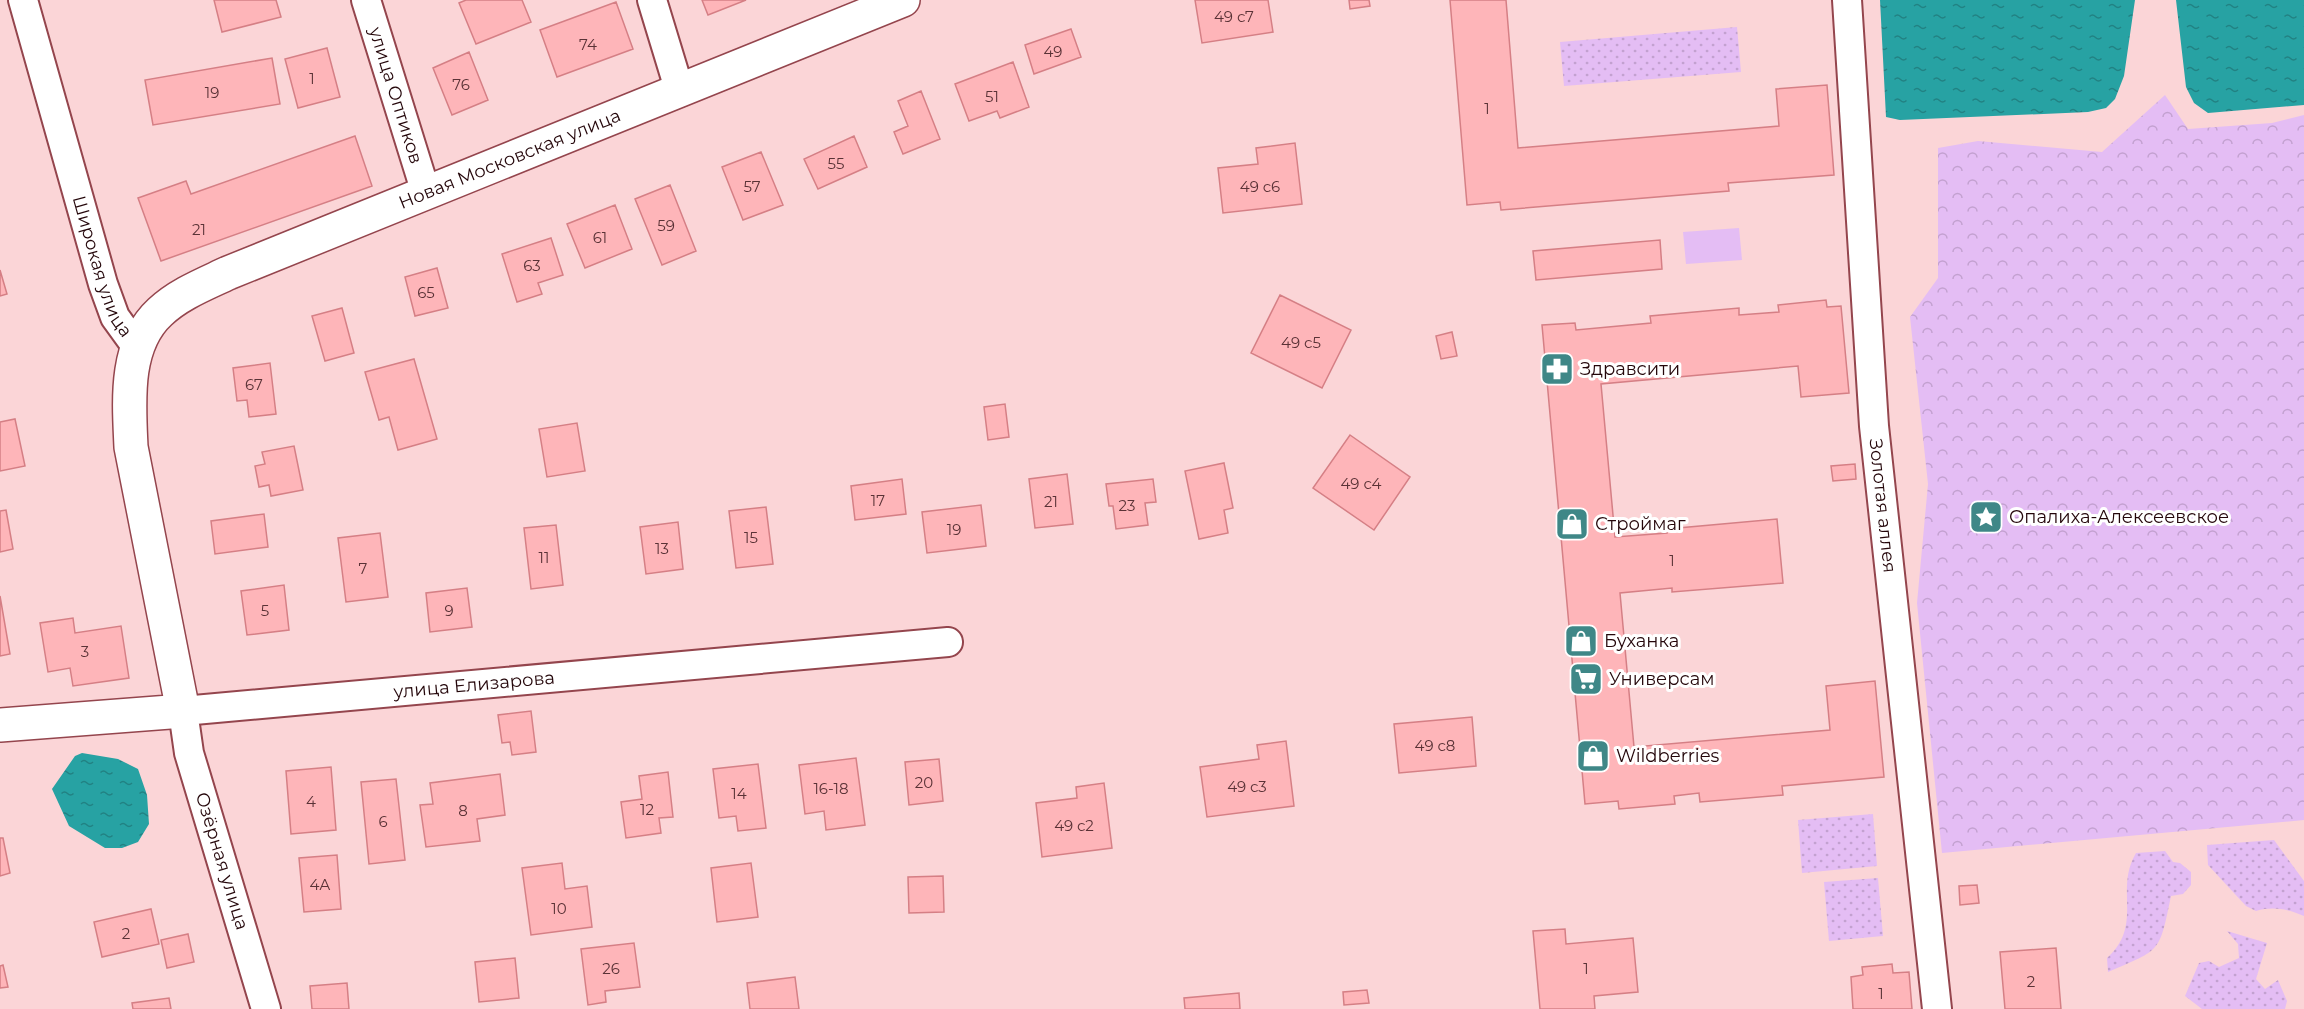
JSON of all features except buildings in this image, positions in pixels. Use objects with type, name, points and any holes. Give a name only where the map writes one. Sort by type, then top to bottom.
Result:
[{"type":"street","name":"Широкая улица","points":[[23,0],[103,284],[115,317],[136,346],[129,403],[131,447],[183,711]]},
{"type":"street","name":"улица Оптиков","points":[[366,0],[426,193]]},
{"type":"street","points":[[652,0],[680,92]]},
{"type":"street","name":"Новая Московская улица","points":[[136,346],[159,312],[188,291],[903,0]]},
{"type":"street","name":"Золотая аллея","points":[[1847,0],[1874,432],[1937,1009]]},
{"type":"street","name":"улица Елизарова","points":[[0,725],[183,711],[948,642]]},
{"type":"street","name":"Озёрная улица","points":[[183,711],[189,753],[266,1009]]},
{"type":"green space","points":[[1737,27],[1741,72],[1564,86],[1560,42]]},
{"type":"green space","points":[[2165,95],[2188,129],[2272,123],[2304,115],[2304,820],[1942,853],[1917,603],[1928,484],[1910,317],[1938,278],[1938,148],[1978,141],[2102,152]]},
{"type":"green space","points":[[1739,228],[1742,260],[1686,264],[1683,232]]},
{"type":"green space","points":[[1873,814],[1877,866],[1802,873],[1798,820]]},
{"type":"green space","points":[[2274,840],[2304,881],[2304,916],[2280,909],[2256,911],[2246,906],[2208,865],[2207,845]]},
{"type":"green space","points":[[2165,851],[2173,862],[2180,863],[2191,872],[2191,885],[2183,894],[2171,896],[2164,929],[2155,947],[2139,958],[2108,972],[2107,958],[2118,946],[2124,933],[2127,920],[2127,880],[2136,853]]},
{"type":"green space","points":[[1878,878],[1883,936],[1829,941],[1824,882]]},
{"type":"green space","points":[[2227,931],[2267,943],[2256,979],[2265,989],[2278,980],[2287,1001],[2285,1009],[2202,1009],[2185,996],[2199,963],[2209,961],[2219,967],[2239,958],[2238,944]]},
{"type":"water","points":[[1880,0],[2135,0],[2124,76],[2115,99],[2106,108],[2088,112],[1900,120],[1886,117]]},
{"type":"water","points":[[2176,0],[2304,0],[2304,105],[2208,113],[2194,103],[2186,87]]},
{"type":"water","points":[[82,753],[118,759],[138,769],[147,795],[149,824],[138,842],[122,848],[105,848],[69,826],[52,789],[75,756]]},
{"type":"place","name":"Здравсити","points":[[1557,369]]},
{"type":"place","name":"Опалиха-Алексеевское","points":[[1986,517]]},
{"type":"place","name":"Строймаг","points":[[1572,524]]},
{"type":"place","name":"Буханка","points":[[1581,641]]},
{"type":"place","name":"Универсам","points":[[1586,679]]},
{"type":"place","name":"Wildberries","points":[[1593,756]]}]
